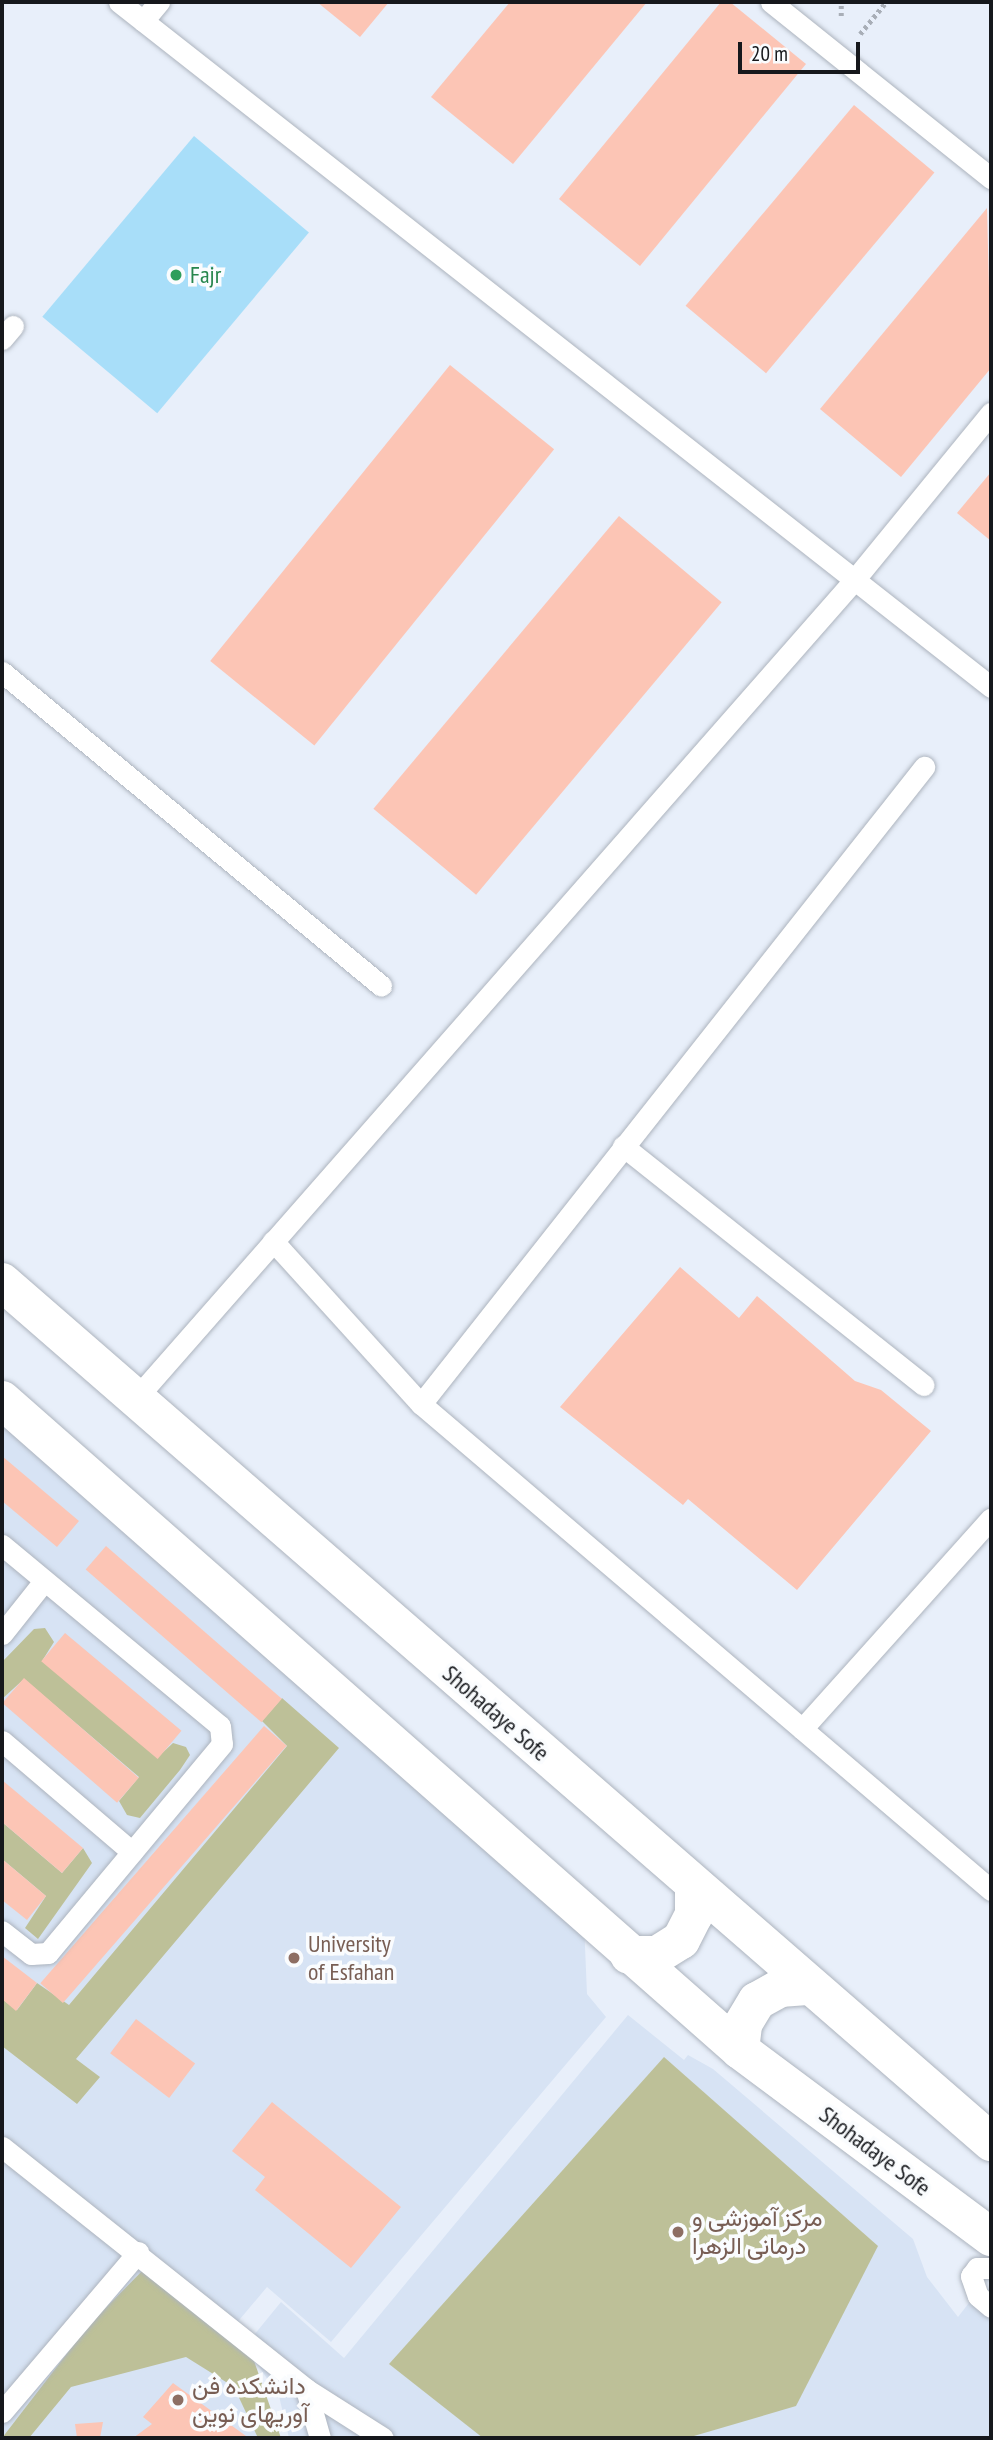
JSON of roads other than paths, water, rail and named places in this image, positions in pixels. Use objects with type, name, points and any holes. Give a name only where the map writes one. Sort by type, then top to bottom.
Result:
[{"type":"main road","name":"Shohadaye Sofe","points":[[2,1282],[137,1397],[807,1986],[991,2142]]},
{"type":"main road","name":"Shohadaye Sofe","points":[[2,1400],[740,2050],[991,2237]]},
{"type":"main road","points":[[629,1955],[657,1955],[681,1940],[694,1915],[694,1887]]},
{"type":"main road","points":[[740,2050],[743,2024],[757,2001],[780,1988],[807,1986]]},
{"type":"lane","points":[[119,2],[991,687]]},
{"type":"lane","points":[[143,21],[159,2]]},
{"type":"lane","points":[[771,2],[991,178]]},
{"type":"lane","points":[[137,1397],[855,579],[991,413]]},
{"type":"lane","points":[[2,672],[382,986]]},
{"type":"lane","points":[[421,1404],[924,767]]},
{"type":"lane","points":[[623,1146],[924,1385]]},
{"type":"lane","points":[[273,1241],[421,1404],[991,1890]]},
{"type":"lane","points":[[802,1729],[991,1518]]},
{"type":"lane","points":[[2,1545],[220,1726],[222,1744],[48,1953],[31,1954],[2,1931]]},
{"type":"lane","points":[[2,1634],[44,1581]]},
{"type":"lane","points":[[2,1741],[132,1852]]},
{"type":"lane","points":[[2,2147],[138,2252],[306,2389],[383,2438]]},
{"type":"lane","points":[[2,2412],[138,2252]]},
{"type":"lane","points":[[991,2268],[977,2268],[971,2276],[978,2296],[991,2307]]},
{"type":"lane","points":[[306,2389],[320,2438]]},
{"type":"water","name":"Fajr","points":[[194,136],[309,232],[157,413],[42,317]]},
{"type":"place","name":"Fajr","points":[[176,275]]},
{"type":"place","name":"University of Esfahan","points":[[294,1958]]},
{"type":"place","name":"مرکز آموزشی و درمانی الزهرا","points":[[678,2232]]},
{"type":"place","name":"دانشکده فن آوریهای نوین","points":[[178,2400]]}]
